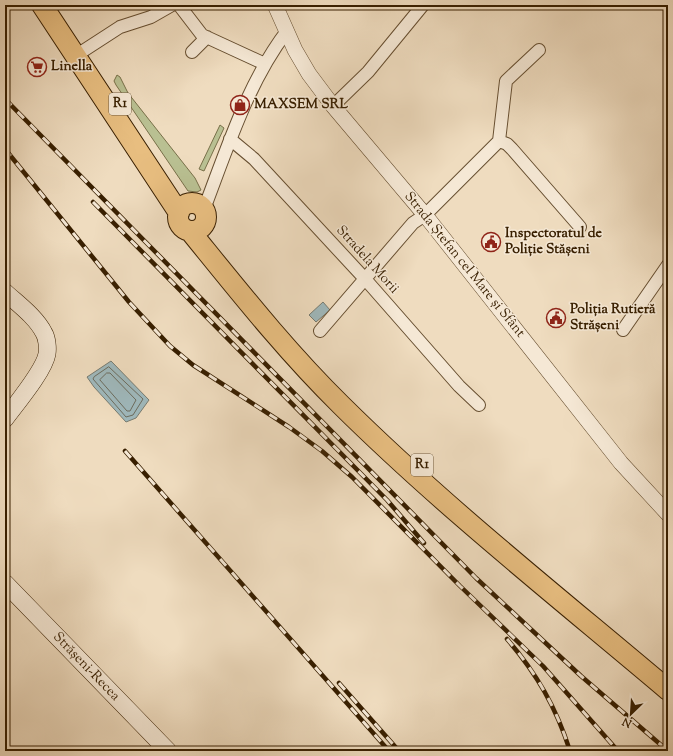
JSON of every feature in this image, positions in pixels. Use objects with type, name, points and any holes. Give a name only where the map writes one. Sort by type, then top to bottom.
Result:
[{"type":"highway","points":[[42,5],[193,216]]},
{"type":"highway","name":"R1","points":[[52,5],[193,216],[288,331],[338,384],[398,443],[668,675]]},
{"type":"highway","name":"R1","points":[[193,216],[213,260],[285,346],[340,404],[402,464],[668,690]]},
{"type":"main road","points":[[5,292],[37,322],[44,333],[47,342],[47,354],[40,369],[5,419]]},
{"type":"main road","name":"Strășeni-Recea","points":[[5,583],[168,751]]},
{"type":"street","points":[[83,51],[120,27],[151,17],[172,5]]},
{"type":"street","points":[[179,5],[198,30],[207,37],[265,64]]},
{"type":"street","name":"Strada Ștefan cel Mare și Sfânt","points":[[275,5],[295,50],[309,74],[333,106],[425,215],[621,463],[668,514]]},
{"type":"street","points":[[333,106],[368,72],[424,5]]},
{"type":"street","points":[[193,216],[265,64],[287,30]]},
{"type":"street","points":[[192,52],[207,37]]},
{"type":"street","points":[[320,331],[366,280],[413,223],[425,215],[499,141],[506,80],[539,50]]},
{"type":"street","name":"Stradela Morii","points":[[230,139],[254,159],[366,280],[459,386],[479,405]]},
{"type":"street","points":[[499,141],[507,144],[512,149],[580,227]]},
{"type":"street","points":[[623,330],[668,265]]},
{"type":"green space","points":[[117,75],[120,77],[128,93],[195,178],[201,190],[197,192],[188,191],[116,85],[114,81]]},
{"type":"green space","points":[[220,125],[224,128],[204,171],[199,169]]},
{"type":"water","points":[[323,302],[330,310],[316,322],[309,315]]},
{"type":"water","points":[[111,361],[149,400],[136,418],[126,422],[94,387],[87,377]]},
{"type":"railway","points":[[5,99],[476,578],[581,676],[668,751]]},
{"type":"railway","points":[[5,149],[129,302],[170,346],[193,365],[289,427],[322,451],[352,477],[460,586],[543,666],[618,751]]},
{"type":"railway","points":[[93,202],[387,500],[424,543]]},
{"type":"railway","points":[[125,451],[389,751]]},
{"type":"railway","points":[[507,639],[528,665],[552,705],[570,751]]},
{"type":"railway","points":[[339,683],[399,751]]},
{"type":"place","name":"Linella","points":[[37,67]]},
{"type":"place","name":"MAXSEM SRL","points":[[240,105]]},
{"type":"place","name":"Inspectoratul de Poliție Stășeni","points":[[491,242]]},
{"type":"place","name":"Poliția Rutieră Strășeni","points":[[556,318]]}]
